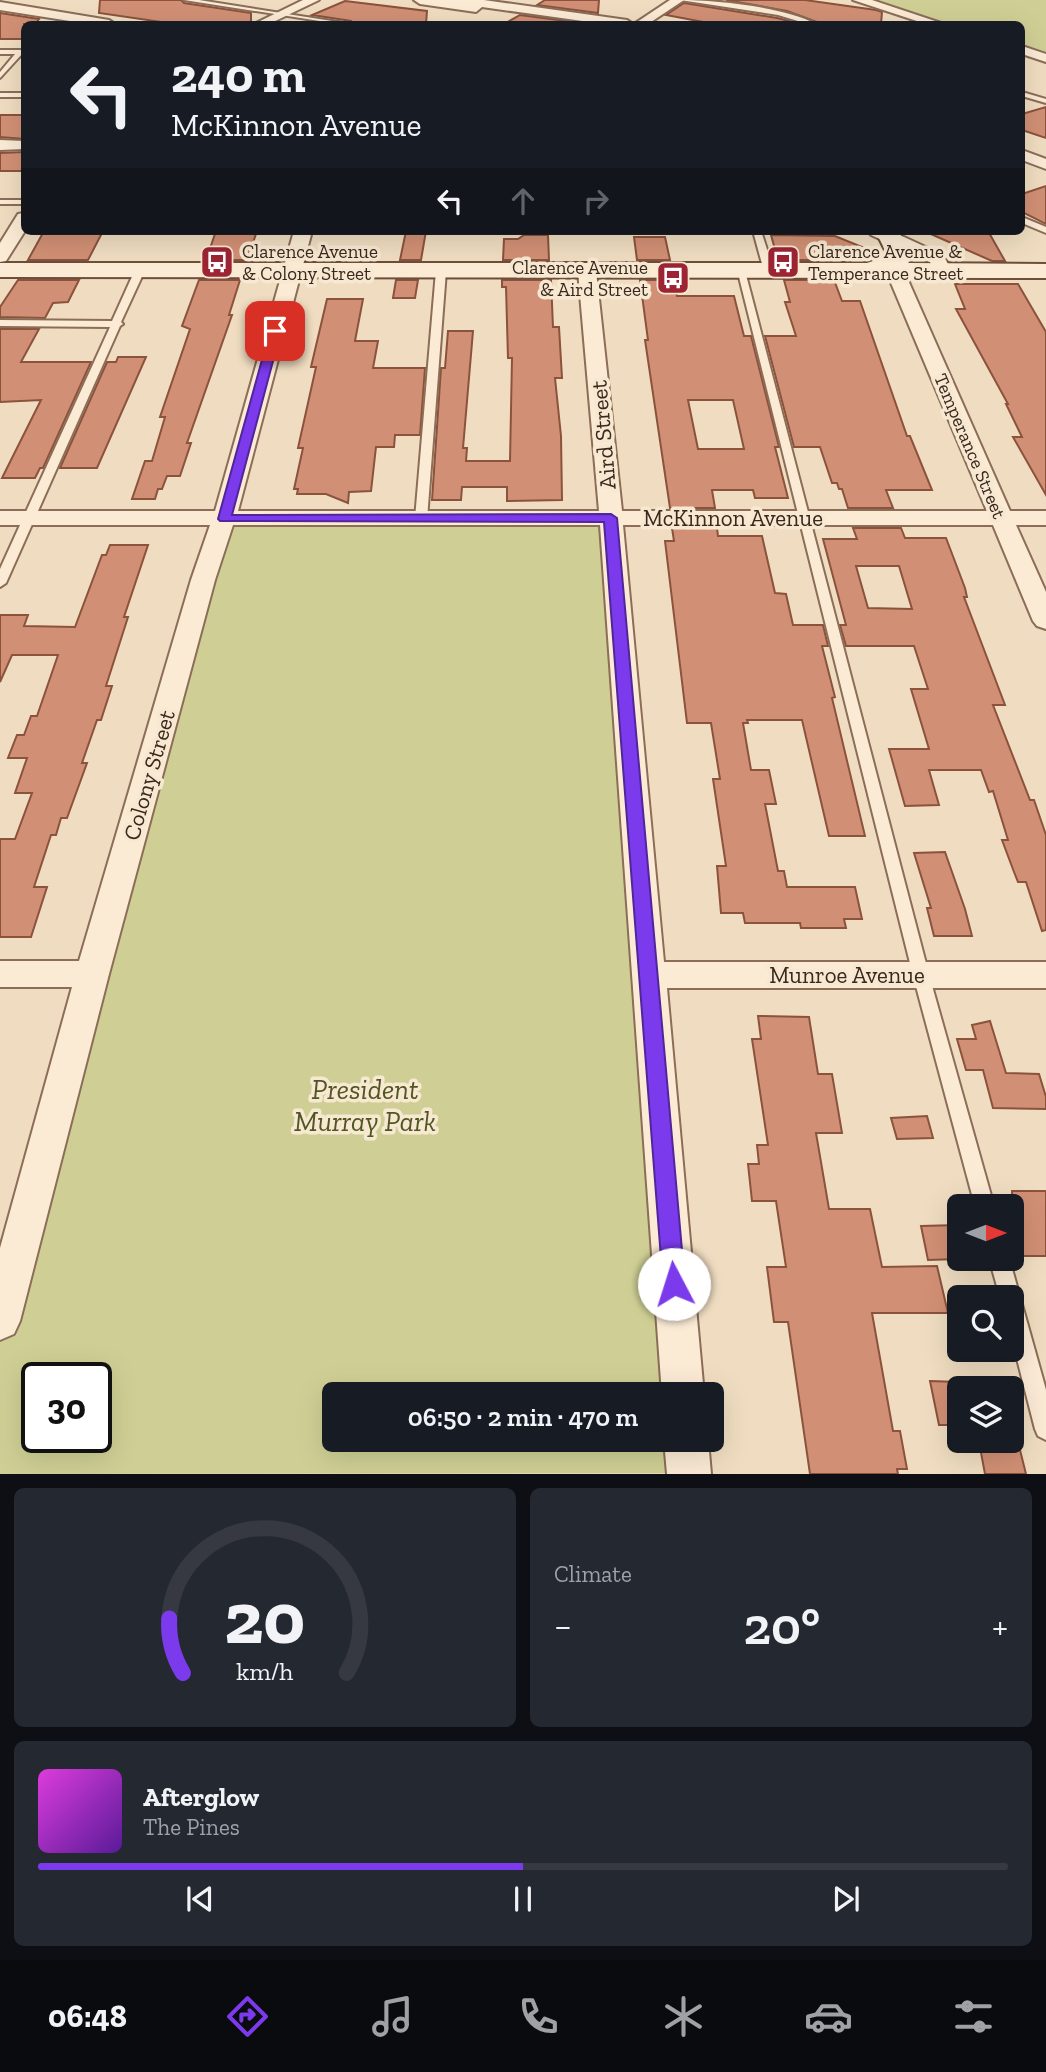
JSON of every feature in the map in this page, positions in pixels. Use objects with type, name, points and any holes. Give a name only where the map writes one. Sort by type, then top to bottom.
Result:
[{"type":"main road","points":[[867,271],[893,264],[901,257],[885,235]]},
{"type":"main road","points":[[0,271],[943,271],[1044,274]]},
{"type":"street","points":[[267,21],[313,0]]},
{"type":"street","points":[[420,0],[568,21]]},
{"type":"street","points":[[458,0],[606,21]]},
{"type":"street","points":[[645,21],[681,0]]},
{"type":"street","points":[[859,0],[928,21]]},
{"type":"street","points":[[0,6],[91,21]]},
{"type":"street","points":[[0,13],[41,13]]},
{"type":"street","points":[[0,20],[79,19]]},
{"type":"street","points":[[1025,51],[1046,60]]},
{"type":"street","points":[[1025,67],[1046,60]]},
{"type":"street","points":[[0,135],[21,135]]},
{"type":"street","points":[[0,145],[21,145]]},
{"type":"street","points":[[1025,147],[1046,155]]},
{"type":"street","points":[[1025,156],[1046,164]]},
{"type":"street","points":[[0,257],[21,223]]},
{"type":"street","name":"Colony Street","points":[[0,1321],[92,974],[203,580],[216,536],[225,519],[302,235]]},
{"type":"street","points":[[886,235],[937,259],[943,271]]},
{"type":"street","name":"Aird Street","points":[[587,271],[611,518],[682,1382]]},
{"type":"street","name":"Temperance Street","points":[[895,271],[1046,621]]},
{"type":"street","name":"McKinnon Avenue","points":[[0,518],[1046,518]]},
{"type":"street","points":[[0,974],[92,974]]},
{"type":"street","name":"Munroe Avenue","points":[[649,975],[1046,975]]},
{"type":"street","points":[[688,1452],[689,1474]]},
{"type":"lane","points":[[187,0],[328,21]]},
{"type":"lane","points":[[681,0],[779,13],[804,21]]},
{"type":"lane","points":[[0,52],[21,52]]},
{"type":"lane","points":[[0,76],[21,53]]},
{"type":"lane","points":[[1025,94],[1046,101]]},
{"type":"lane","points":[[0,95],[21,95]]},
{"type":"lane","points":[[0,202],[21,202]]},
{"type":"lane","points":[[1025,221],[1046,230]]},
{"type":"lane","points":[[758,235],[769,271]]},
{"type":"lane","points":[[0,583],[140,270]]},
{"type":"lane","points":[[421,519],[441,271]]},
{"type":"lane","points":[[740,271],[921,975],[982,1194]]},
{"type":"lane","points":[[0,323],[118,324]]},
{"type":"lane","points":[[1024,1347],[1046,1429]]},
{"type":"green space","points":[[860,0],[1046,0],[1046,55],[1025,49],[1025,21],[933,21]]},
{"type":"green space","name":"President Murray Park","points":[[225,518],[611,518],[680,1382],[322,1382],[322,1452],[685,1452],[687,1473],[0,1474],[0,1339]]},
{"type":"building","points":[[100,0],[181,0],[184,3],[251,13],[251,21],[154,21],[99,13]]},
{"type":"building","points":[[545,0],[599,0],[598,13],[537,5]]},
{"type":"building","points":[[726,0],[805,0],[882,12],[881,21],[814,21],[787,11]]},
{"type":"building","points":[[345,1],[427,11],[426,21],[351,21],[312,15]]},
{"type":"building","points":[[684,3],[789,21],[698,21],[666,15]]},
{"type":"building","points":[[0,13],[39,19],[21,21],[21,39],[0,39]]},
{"type":"building","points":[[520,15],[566,21],[509,21]]},
{"type":"building","points":[[1046,107],[1046,138],[1025,131],[1025,113]]},
{"type":"building","points":[[0,115],[21,115],[21,139],[0,137]]},
{"type":"building","points":[[21,152],[21,171],[0,171],[0,153]]},
{"type":"building","points":[[1046,186],[1046,224],[1025,214],[1025,193]]},
{"type":"building","points":[[42,235],[101,235],[88,260],[28,260]]},
{"type":"building","points":[[215,235],[256,235],[247,260],[206,260]]},
{"type":"building","points":[[405,235],[425,235],[421,260],[400,260]]},
{"type":"building","points":[[524,235],[548,235],[549,260],[503,260],[504,239],[518,239]]},
{"type":"building","points":[[771,235],[835,236],[862,247],[857,249],[863,251],[837,260],[778,260]]},
{"type":"building","points":[[933,235],[990,235],[1005,261],[992,261]]},
{"type":"building","points":[[634,237],[665,237],[670,260],[637,260]]},
{"type":"building","points":[[18,280],[79,280],[68,302],[53,303],[45,318],[0,317],[0,307]]},
{"type":"building","points":[[199,280],[240,280],[229,315],[232,315],[187,443],[191,443],[180,476],[167,476],[155,499],[132,499],[145,461],[152,461],[165,417],[160,417],[190,329],[182,326]]},
{"type":"building","points":[[396,280],[418,280],[415,298],[393,298]]},
{"type":"building","points":[[502,280],[551,280],[553,327],[559,327],[562,378],[555,378],[561,436],[562,500],[507,501],[507,487],[462,487],[461,500],[432,500],[441,368],[445,368],[448,331],[473,331],[463,448],[467,448],[466,461],[510,461],[512,358],[508,358],[506,287],[502,287]]},
{"type":"building","points":[[640,280],[674,280],[677,296],[734,296],[744,336],[751,336],[779,447],[775,447],[788,498],[755,498],[753,490],[712,490],[715,508],[670,508],[645,340],[648,340]],"holes":[[[688,400],[733,400],[744,449],[698,449]]]},
{"type":"building","points":[[784,280],[834,280],[842,301],[860,301],[907,436],[910,436],[932,490],[886,490],[893,508],[848,508],[842,489],[839,489],[837,483],[832,483],[820,447],[794,447],[765,336],[796,336],[785,302],[790,302]]},
{"type":"building","points":[[955,284],[1018,284],[1046,332],[1046,495],[1013,437],[1022,437],[1008,404],[956,309],[965,309]]},
{"type":"building","points":[[327,299],[363,299],[355,341],[378,341],[373,368],[425,368],[420,435],[395,435],[394,447],[376,447],[371,491],[349,492],[348,503],[326,494],[297,494],[298,489],[294,489],[303,448],[298,448],[316,367],[311,367]]},
{"type":"building","points":[[0,329],[39,329],[21,362],[91,362],[43,468],[40,468],[35,478],[2,478],[41,400],[0,402]]},
{"type":"building","points":[[118,357],[146,357],[97,468],[60,468],[107,362],[116,362]]},
{"type":"building","points":[[672,528],[717,528],[718,536],[762,536],[775,593],[786,594],[793,625],[823,625],[828,646],[822,646],[835,697],[832,698],[865,836],[829,836],[802,720],[747,720],[748,723],[743,723],[751,770],[769,770],[776,804],[765,804],[778,871],[784,871],[787,887],[855,887],[862,919],[844,919],[846,928],[801,928],[800,923],[745,923],[743,913],[721,913],[717,866],[726,866],[713,779],[720,779],[711,723],[687,723],[665,541],[674,541]]},
{"type":"building","points":[[853,528],[901,528],[905,538],[946,538],[965,588],[967,597],[964,597],[1005,705],[993,705],[1030,800],[1034,800],[1046,835],[1046,930],[1042,931],[1026,882],[1018,882],[1002,840],[1008,840],[993,791],[989,792],[981,770],[929,770],[939,805],[905,806],[889,749],[929,749],[911,689],[928,689],[914,646],[846,646],[840,625],[846,625],[823,539],[857,539]],"holes":[[[856,566],[899,566],[912,609],[868,608]]]},
{"type":"building","points":[[110,545],[148,545],[124,617],[128,617],[106,686],[112,686],[82,763],[87,763],[67,818],[61,818],[56,835],[51,835],[34,887],[47,887],[31,937],[0,937],[0,839],[15,839],[32,793],[15,793],[27,758],[8,758],[17,735],[24,735],[31,716],[37,716],[58,655],[12,655],[0,682],[0,615],[28,615],[24,626],[75,627],[102,555],[106,555]]},
{"type":"building","points":[[945,852],[972,936],[934,936],[927,908],[931,908],[914,853]]},
{"type":"building","points":[[758,1016],[809,1017],[818,1074],[832,1074],[842,1133],[816,1133],[829,1209],[870,1209],[882,1267],[937,1266],[947,1313],[872,1313],[893,1431],[900,1431],[907,1469],[897,1469],[898,1474],[810,1474],[788,1322],[774,1322],[767,1267],[786,1267],[776,1201],[752,1201],[748,1164],[759,1164],[757,1145],[768,1145],[752,1039],[761,1039]]},
{"type":"building","points":[[990,1021],[1006,1073],[1039,1074],[1046,1097],[1046,1109],[993,1108],[983,1070],[966,1070],[957,1039],[976,1039],[972,1025]]},
{"type":"building","points":[[927,1116],[933,1138],[897,1139],[891,1118]]},
{"type":"building","points":[[1012,1191],[1046,1191],[1046,1256],[1024,1256],[1024,1194],[1012,1194]]},
{"type":"building","points":[[947,1225],[947,1259],[928,1260],[921,1226]]},
{"type":"building","points":[[930,1381],[947,1382],[947,1425],[939,1425]]},
{"type":"building","points":[[981,1453],[1021,1453],[1026,1474],[985,1474]]},
{"type":"place","name":"Clarence Avenue & Colony Street","points":[[217,262]]},
{"type":"place","name":"Clarence Avenue & Temperance Street","points":[[783,262]]},
{"type":"place","name":"Clarence Avenue & Aird Street","points":[[673,278]]},
{"type":"route","points":[[275,331],[225,519],[611,518],[674,1284]]}]
